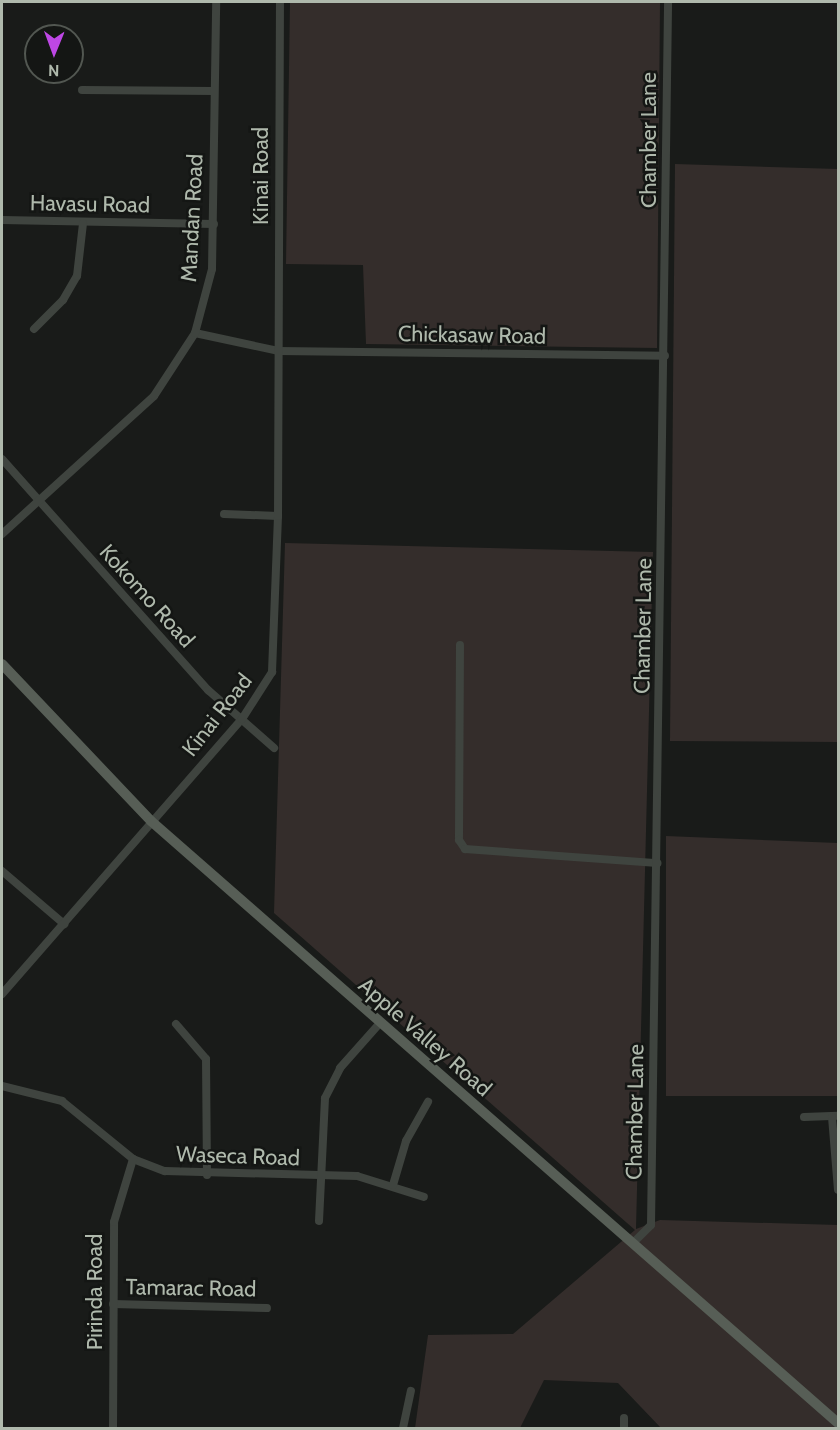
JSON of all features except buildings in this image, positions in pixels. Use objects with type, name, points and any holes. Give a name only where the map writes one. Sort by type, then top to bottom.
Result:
[{"type":"main road","name":"Apple Valley Road","points":[[2,664],[151,821],[379,1024],[838,1423]]},
{"type":"street","name":"Mandan Road","points":[[2,534],[154,396],[195,333],[212,269],[216,2]]},
{"type":"street","name":"Kinai Road","points":[[2,994],[242,719],[272,672],[278,516],[280,2]]},
{"type":"street","name":"Chamber Lane","points":[[633,1243],[651,1225],[665,356],[668,2]]},
{"type":"street","points":[[82,90],[213,91]]},
{"type":"street","name":"Havasu Road","points":[[2,220],[214,224]]},
{"type":"street","points":[[34,329],[63,300],[76,276],[82,223]]},
{"type":"street","points":[[195,333],[278,351]]},
{"type":"street","name":"Chickasaw Road","points":[[278,351],[665,356]]},
{"type":"street","name":"Kokomo Road","points":[[2,459],[208,690],[274,748]]},
{"type":"street","points":[[224,514],[278,516]]},
{"type":"street","points":[[460,645],[459,840],[465,849],[657,863]]},
{"type":"street","points":[[2,871],[64,924]]},
{"type":"street","points":[[176,1024],[206,1059],[207,1175]]},
{"type":"street","points":[[319,1221],[326,1098],[340,1068],[379,1024]]},
{"type":"street","name":"Waseca Road","points":[[2,1086],[62,1101],[133,1159],[165,1171],[207,1175],[357,1176],[393,1185],[424,1197]]},
{"type":"street","points":[[393,1185],[406,1141],[428,1102]]},
{"type":"street","points":[[804,1117],[835,1117],[838,1190]]},
{"type":"street","name":"Pirinda Road","points":[[113,1428],[114,1222],[133,1159]]},
{"type":"street","name":"Tamarac Road","points":[[113,1304],[267,1308]]},
{"type":"street","points":[[404,1428],[411,1391]]},
{"type":"street","points":[[624,1418],[624,1428]]},
{"type":"shaded area","points":[[290,2],[660,2],[657,348],[366,344],[363,265],[286,264]]},
{"type":"shaded area","points":[[675,164],[838,169],[838,742],[670,741]]},
{"type":"shaded area","points":[[285,543],[653,552],[636,1229],[660,1220],[838,1225],[838,1428],[661,1428],[618,1383],[544,1380],[520,1428],[415,1428],[428,1335],[513,1334],[635,1230],[274,913]]},
{"type":"shaded area","points":[[666,836],[838,843],[838,1096],[666,1096]]}]
